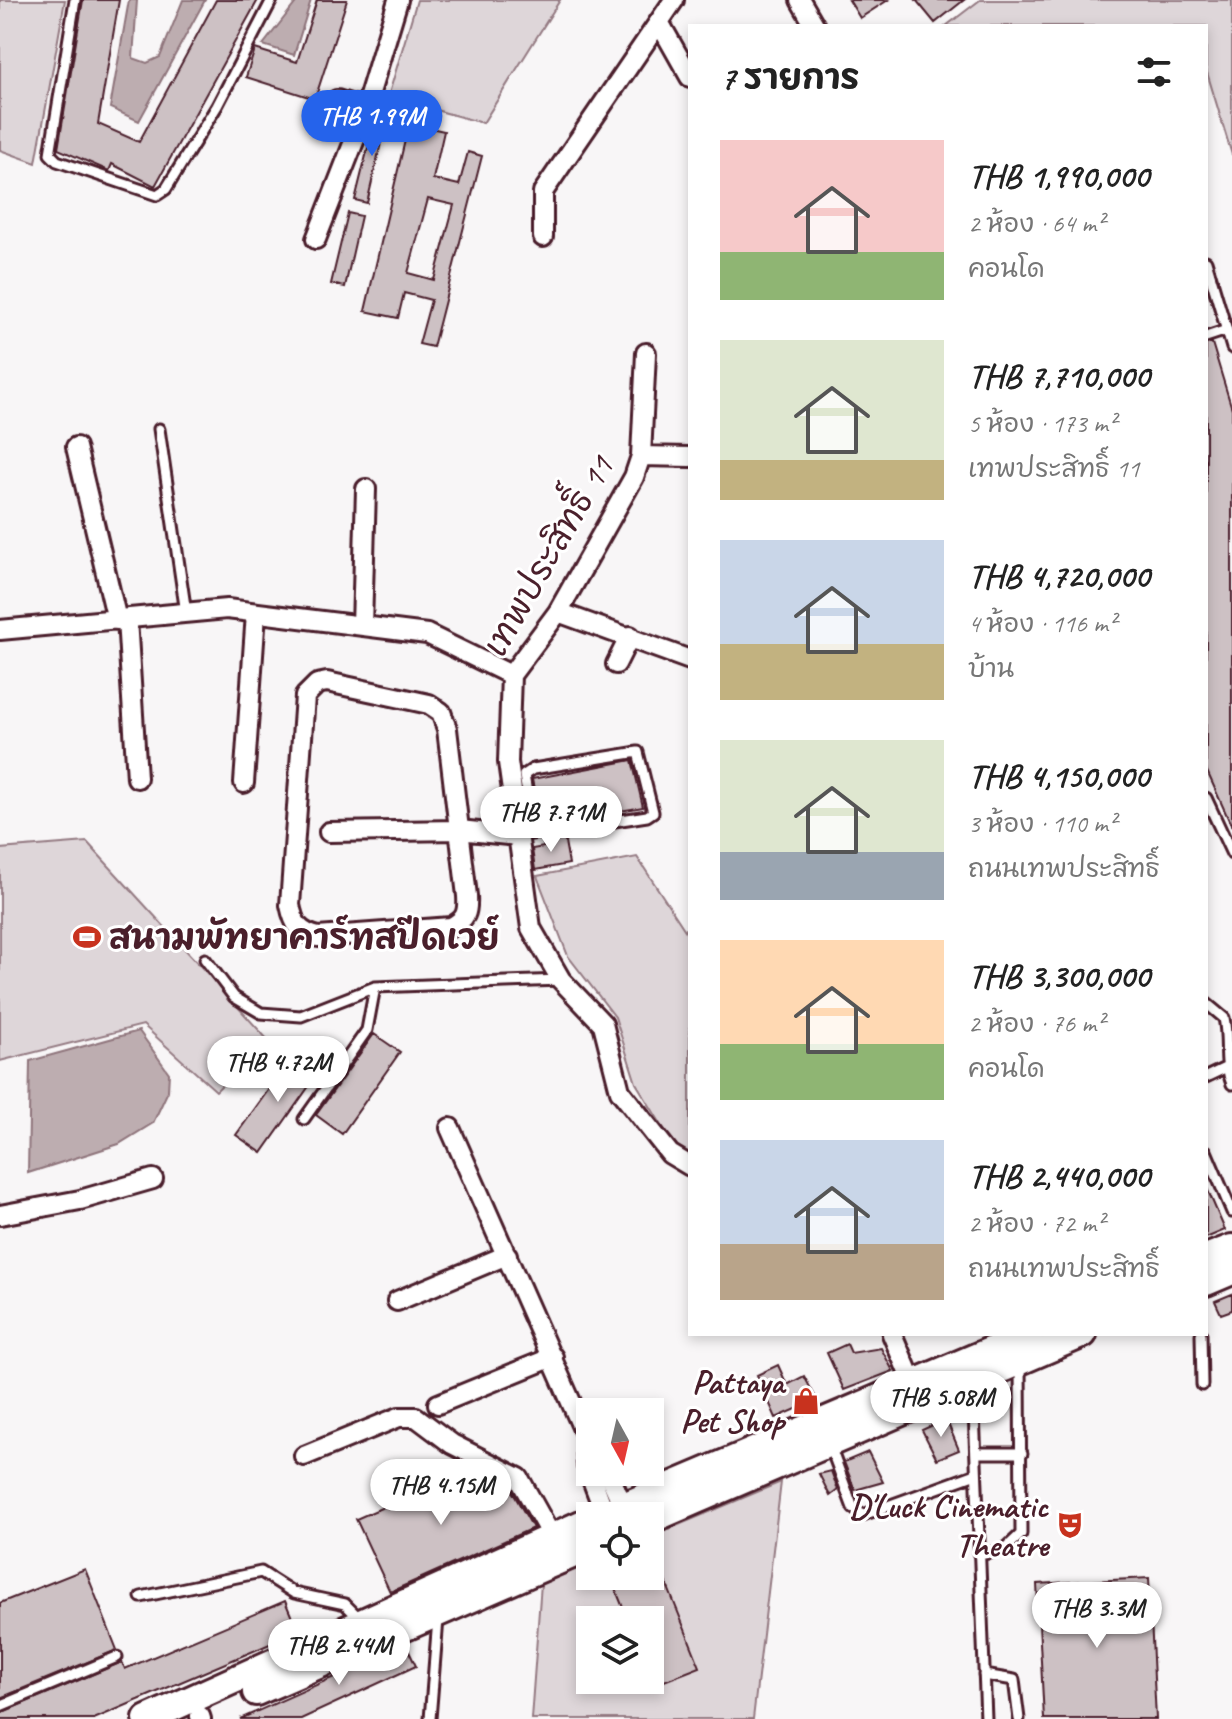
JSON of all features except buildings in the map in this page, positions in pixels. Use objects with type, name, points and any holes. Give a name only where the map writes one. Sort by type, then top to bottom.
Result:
[{"type":"main road","points":[[1208,1257],[1232,1248]]},
{"type":"main road","points":[[1208,1281],[1232,1271]]},
{"type":"main road","points":[[633,1502],[1021,1342],[1068,1336]]},
{"type":"main road","points":[[664,1514],[973,1381],[1021,1342]]},
{"type":"main road","points":[[147,1719],[576,1526]]},
{"type":"main road","points":[[198,1718],[576,1553]]},
{"type":"street","points":[[316,239],[365,109],[398,0]]},
{"type":"street","points":[[543,237],[543,192],[674,0]]},
{"type":"street","points":[[800,0],[814,24]]},
{"type":"street","points":[[659,22],[688,73]]},
{"type":"street","points":[[337,100],[365,109]]},
{"type":"street","name":"เทพประสิทธิ์ 11","points":[[646,353],[641,456],[634,477],[558,612],[511,675],[508,762],[531,928],[561,980],[603,1024],[620,1091],[670,1154],[688,1165]]},
{"type":"street","points":[[76,447],[122,620],[137,778]]},
{"type":"street","points":[[641,456],[688,457]]},
{"type":"street","points":[[362,626],[366,489]]},
{"type":"street","points":[[0,630],[227,609],[427,634],[511,675]]},
{"type":"street","points":[[558,612],[688,659]]},
{"type":"street","points":[[244,783],[256,613]]},
{"type":"street","points":[[616,664],[630,636]]},
{"type":"street","points":[[327,682],[435,706],[447,729],[459,830],[468,913],[463,921],[451,927],[318,937],[303,933],[293,921],[290,905],[305,696],[311,689],[327,682]]},
{"type":"street","points":[[329,832],[459,830],[518,836]]},
{"type":"street","points":[[450,1128],[576,1413]]},
{"type":"street","points":[[0,1215],[80,1200],[153,1179]]},
{"type":"street","points":[[397,1301],[507,1255]]},
{"type":"street","points":[[893,1336],[914,1386]]},
{"type":"street","points":[[438,1404],[553,1357]]},
{"type":"street","points":[[304,1456],[399,1417],[416,1417],[452,1444],[519,1478],[552,1537]]},
{"type":"lane","points":[[75,0],[50,154],[57,161],[157,195],[166,189],[217,106],[272,0]]},
{"type":"lane","points":[[1208,268],[1232,348]]},
{"type":"lane","points":[[1208,336],[1227,330]]},
{"type":"lane","points":[[159,429],[186,613]]},
{"type":"lane","points":[[518,836],[647,816],[653,812],[638,752],[533,769],[524,775],[526,787]]},
{"type":"lane","points":[[1208,802],[1232,854]]},
{"type":"lane","points":[[205,959],[234,997],[261,1013],[301,1016],[375,987],[561,980]]},
{"type":"lane","points":[[304,1119],[367,1030],[375,987]]},
{"type":"lane","points":[[1208,1005],[1224,1018],[1229,1043],[1225,1068],[1232,1084]]},
{"type":"lane","points":[[1208,1076],[1225,1068]]},
{"type":"lane","points":[[1208,1156],[1232,1212]]},
{"type":"lane","points":[[1201,1336],[1202,1385]]},
{"type":"lane","points":[[979,1555],[1004,1550],[1021,1534],[1021,1342]]},
{"type":"lane","points":[[973,1381],[986,1719]]},
{"type":"lane","points":[[829,1443],[853,1508],[863,1515],[976,1474]]},
{"type":"lane","points":[[976,1453],[1022,1453]]},
{"type":"lane","points":[[141,1597],[261,1572],[294,1593],[345,1604],[364,1624]]},
{"type":"lane","points":[[427,1717],[439,1612]]},
{"type":"lane","points":[[0,1706],[117,1657]]},
{"type":"lane","points":[[984,1675],[1014,1680],[1019,1719]]},
{"type":"shaded area","points":[[0,0],[65,0],[36,163],[0,150]]},
{"type":"shaded area","points":[[129,0],[137,0],[133,58],[147,63],[160,57],[183,0],[205,0],[139,121],[110,108]]},
{"type":"shaded area","points":[[298,0],[311,0],[294,55],[263,45]]},
{"type":"shaded area","points":[[417,0],[560,0],[483,123],[388,97]]},
{"type":"shaded area","points":[[980,0],[1232,0],[1232,155],[1208,76],[1208,24],[949,24]]},
{"type":"shaded area","name":"สนามพัทยาคาร์ทสปีดเวย์","points":[[87,842],[268,1040],[216,1091],[143,1025],[0,1061],[0,849]]},
{"type":"shaded area","points":[[637,857],[688,935],[688,1154],[675,1147],[636,1083],[615,1017],[568,956],[537,876]]},
{"type":"shaded area","points":[[139,1031],[169,1073],[168,1091],[153,1123],[119,1144],[28,1173],[30,1061]]},
{"type":"shaded area","points":[[781,1482],[753,1719],[531,1719],[541,1583],[576,1568],[576,1590],[664,1590],[664,1531]]},
{"type":"place","name":"สนามพัทยาคาร์ทสปีดเวย์","points":[[87,937]]},
{"type":"place","name":"Pattaya Pet Shop","points":[[806,1401]]},
{"type":"place","name":"D'Luck Cinematic Theatre","points":[[1070,1525]]}]
